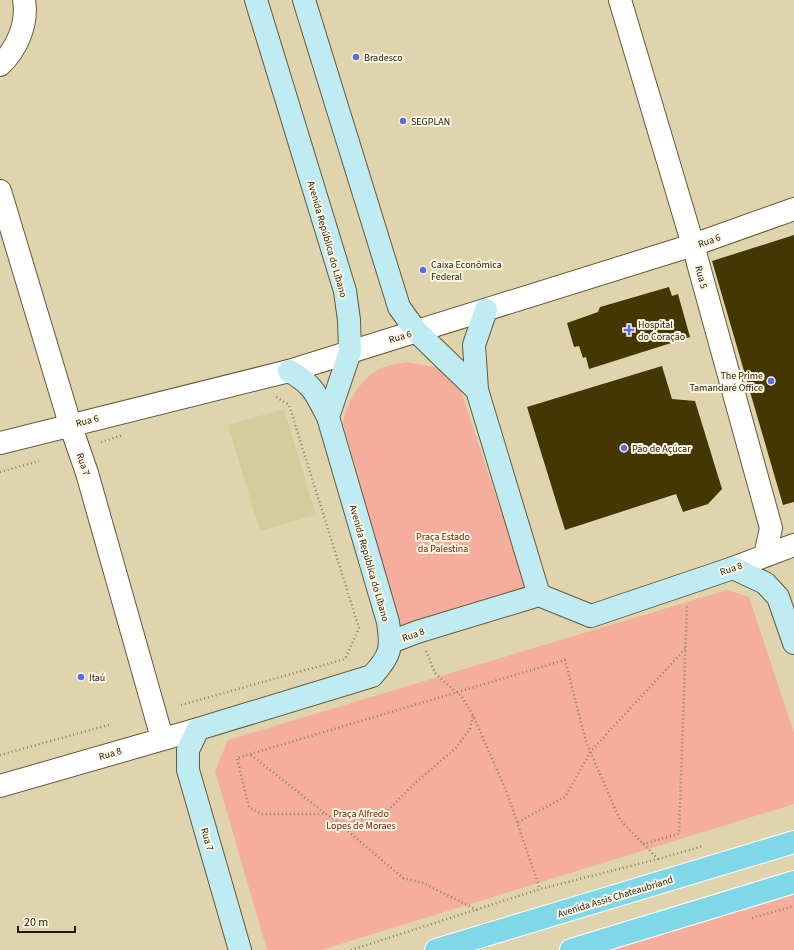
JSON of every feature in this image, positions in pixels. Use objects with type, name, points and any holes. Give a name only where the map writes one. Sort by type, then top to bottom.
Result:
[{"type":"main road","name":"Avenida República do Líbano","points":[[256,0],[345,291],[349,320],[350,352],[328,417],[388,622],[391,642]]},
{"type":"main road","points":[[304,0],[399,307],[416,331],[477,390]]},
{"type":"main road","points":[[486,310],[474,345],[477,390],[538,595]]},
{"type":"main road","points":[[289,371],[304,379],[313,389],[328,417]]},
{"type":"main road","points":[[733,568],[765,583],[778,597],[794,643]]},
{"type":"main road","name":"Rua 8","points":[[198,729],[372,676],[386,661],[391,642],[417,632],[538,595],[591,616],[733,568]]},
{"type":"main road","name":"Rua 7","points":[[198,729],[188,750],[188,770],[240,950]]},
{"type":"main road","name":"Avenida Assis Chateaubriand","points":[[436,950],[794,842]]},
{"type":"main road","points":[[571,950],[794,882]]},
{"type":"street","points":[[0,65],[9,56],[21,34],[25,9],[24,0]]},
{"type":"street","name":"Rua 5","points":[[620,0],[693,245],[771,528],[765,556]]},
{"type":"street","name":"Rua 7","points":[[0,192],[70,424],[89,480],[162,738]]},
{"type":"street","name":"Rua 6","points":[[0,443],[70,424],[289,371],[693,245],[794,209]]},
{"type":"street","name":"Rua 8","points":[[733,568],[794,545]]},
{"type":"street","name":"Rua 8","points":[[0,786],[162,738],[198,729]]},
{"type":"path","points":[[181,705],[345,659],[359,628],[289,405],[273,395]]},
{"type":"path","points":[[0,472],[39,461]]},
{"type":"path","points":[[643,844],[679,834],[688,583]]},
{"type":"path","points":[[417,632],[435,673],[458,693],[473,715],[508,793],[540,889]]},
{"type":"path","points":[[518,822],[565,797],[591,751],[686,649]]},
{"type":"path","points":[[326,814],[261,814],[249,807],[237,758],[565,660],[586,742],[620,820],[658,859],[540,889],[351,950]]},
{"type":"path","points":[[342,825],[386,812],[414,784],[456,748],[470,729],[473,715]]},
{"type":"path","points":[[0,755],[110,725]]},
{"type":"path","points":[[251,754],[342,825],[403,878],[423,883],[477,910]]},
{"type":"shaded area","points":[[284,409],[316,515],[260,531],[228,425]]},
{"type":"green space","name":"Praça Estado da Palestina","points":[[406,362],[441,368],[458,382],[524,581],[524,588],[400,629],[343,423],[347,408],[355,393],[371,374],[381,368]]},
{"type":"green space","name":"Praça Alfredo Lopes de Moraes","points":[[727,590],[749,597],[794,733],[794,804],[321,950],[267,950],[215,771],[228,740]]},
{"type":"green space","points":[[794,895],[794,950],[612,950]]},
{"type":"building","name":"The Prime Tamandaré Office","points":[[794,235],[794,502],[783,505],[712,261]]},
{"type":"building","name":"Hospital do Coração","points":[[669,287],[672,296],[678,294],[690,337],[589,369],[586,357],[583,358],[579,346],[574,347],[567,323],[598,312],[600,307]]},
{"type":"building","name":"Pão de Açúcar","points":[[662,366],[672,399],[695,401],[722,489],[708,504],[683,512],[676,494],[565,530],[527,407]]},
{"type":"place","name":"Bradesco","points":[[356,57]]},
{"type":"place","name":"SEGPLAN","points":[[403,121]]},
{"type":"place","name":"Caixa Econômica Federal","points":[[423,270]]},
{"type":"place","name":"Hospital do Coração","points":[[629,330]]},
{"type":"place","name":"The Prime Tamandaré Office","points":[[771,381]]},
{"type":"place","name":"Pão de Açúcar","points":[[624,448]]},
{"type":"place","name":"Itaú","points":[[81,677]]}]
